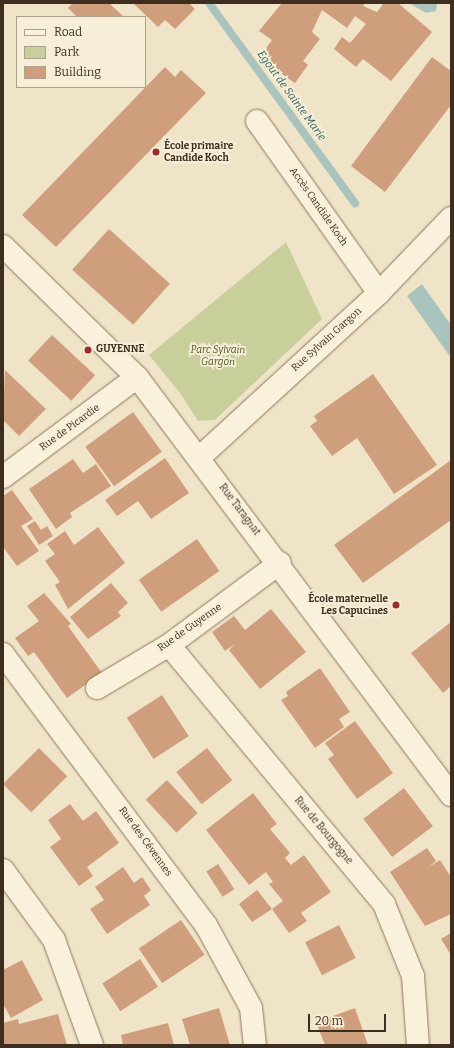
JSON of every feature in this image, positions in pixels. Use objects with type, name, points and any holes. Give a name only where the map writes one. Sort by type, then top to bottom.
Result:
[{"type":"street","name":"Accès Candide Koch","points":[[257,121],[383,289]]},
{"type":"street","name":"Rue Sylvain Gargon","points":[[199,458],[383,289],[428,244],[451,218]]},
{"type":"street","name":"Rue Taragnat","points":[[3,246],[137,377],[280,563],[451,795]]},
{"type":"street","name":"Rue de Picardie","points":[[3,478],[137,377]]},
{"type":"street","name":"Rue de Guyenne","points":[[97,688],[169,645],[280,563]]},
{"type":"street","name":"Rue de Bourgogne","points":[[169,645],[384,904],[413,976],[418,1045]]},
{"type":"street","name":"Rue des Cévennes","points":[[3,654],[206,925],[252,1008],[255,1045]]},
{"type":"street","points":[[3,870],[54,940],[92,1045]]},
{"type":"green space","name":"Parc Sylvain Gargon","points":[[286,242],[322,319],[215,420],[198,421],[180,393],[149,355]]},
{"type":"water","points":[[409,3],[437,3],[436,11],[426,13]]},
{"type":"water","points":[[422,284],[451,325],[451,358],[407,296]]},
{"type":"building","points":[[73,3],[109,3],[123,16],[76,16],[68,8]]},
{"type":"building","points":[[133,3],[189,3],[195,9],[175,29],[165,20],[158,27]]},
{"type":"building","points":[[282,3],[365,3],[363,6],[377,12],[384,3],[398,3],[432,32],[391,81],[363,59],[356,67],[334,49],[342,37],[350,43],[366,24],[355,16],[347,28],[322,10],[312,32],[320,39],[303,61],[308,65],[295,83],[259,58],[272,40],[259,31]]},
{"type":"building","points":[[432,57],[451,71],[451,105],[385,192],[351,166]]},
{"type":"building","points":[[165,67],[175,77],[181,70],[206,93],[56,247],[22,215]]},
{"type":"building","points":[[109,229],[170,284],[133,325],[72,270]]},
{"type":"building","points":[[52,335],[95,375],[71,401],[28,361]]},
{"type":"building","points":[[5,370],[46,409],[19,436],[3,420]]},
{"type":"building","points":[[373,374],[437,465],[394,494],[357,438],[332,456],[310,426],[317,421],[314,416]]},
{"type":"building","points":[[133,412],[162,452],[114,486],[85,447]]},
{"type":"building","points":[[165,458],[189,493],[151,519],[138,501],[117,516],[105,500]]},
{"type":"building","points":[[73,459],[83,473],[96,464],[111,486],[70,513],[72,517],[56,529],[29,489]]},
{"type":"building","points":[[451,460],[451,520],[363,583],[334,545]]},
{"type":"building","points":[[12,490],[33,519],[21,526],[39,551],[17,566],[3,547],[3,496]]},
{"type":"building","points":[[35,521],[41,530],[47,526],[53,536],[39,545],[27,526]]},
{"type":"building","points":[[98,527],[125,563],[68,609],[55,585],[60,582],[45,561],[55,554],[47,544],[65,531],[74,545]]},
{"type":"building","points":[[197,539],[219,571],[161,612],[139,580]]},
{"type":"building","points":[[111,583],[128,603],[118,612],[121,616],[88,639],[70,617]]},
{"type":"building","points":[[44,593],[71,624],[68,626],[102,673],[67,698],[34,652],[28,656],[15,638],[39,621],[27,606]]},
{"type":"building","points":[[271,609],[306,652],[260,689],[229,650],[235,644],[225,651],[212,632],[234,616],[245,630]]},
{"type":"building","points":[[451,622],[451,686],[443,693],[411,653]]},
{"type":"building","points":[[320,668],[350,712],[339,719],[344,727],[315,748],[281,700],[288,696],[286,692]]},
{"type":"building","points":[[162,695],[189,736],[153,759],[127,718]]},
{"type":"building","points":[[355,721],[393,773],[357,799],[328,759],[334,755],[325,743]]},
{"type":"building","points":[[39,748],[67,776],[31,812],[3,784]]},
{"type":"building","points":[[207,748],[232,780],[202,804],[176,772]]},
{"type":"building","points":[[167,780],[198,813],[176,833],[146,800]]},
{"type":"building","points":[[404,788],[433,826],[392,857],[363,819]]},
{"type":"building","points":[[253,793],[277,824],[270,829],[290,853],[285,858],[291,865],[304,855],[331,892],[301,913],[307,921],[289,933],[272,909],[283,901],[269,884],[273,882],[266,872],[249,885],[206,830]]},
{"type":"building","points":[[70,804],[83,821],[96,811],[119,843],[87,867],[93,876],[79,886],[50,847],[61,839],[48,820]]},
{"type":"building","points":[[427,848],[436,861],[427,868],[440,860],[451,877],[451,914],[425,926],[390,872]]},
{"type":"building","points":[[218,864],[234,889],[223,897],[206,872]]},
{"type":"building","points":[[123,867],[134,883],[142,877],[151,890],[144,896],[150,905],[107,934],[90,909],[104,900],[95,887]]},
{"type":"building","points":[[257,890],[272,909],[252,922],[239,904]]},
{"type":"building","points":[[181,920],[204,955],[162,983],[139,949]]},
{"type":"building","points":[[339,925],[356,958],[322,975],[305,942]]},
{"type":"building","points":[[451,933],[451,955],[441,939]]},
{"type":"building","points":[[140,959],[158,987],[120,1011],[102,984]]},
{"type":"building","points":[[22,960],[43,1000],[11,1018],[3,1004],[3,970]]},
{"type":"building","points":[[219,1008],[230,1045],[190,1045],[182,1019]]},
{"type":"building","points":[[355,1008],[368,1045],[325,1045],[316,1022]]},
{"type":"building","points":[[58,1014],[67,1045],[3,1045],[3,1023],[18,1019],[19,1024]]},
{"type":"building","points":[[168,1023],[174,1045],[123,1045],[121,1035]]},
{"type":"waterway","name":"Egout de Sainte Marie","points":[[209,3],[355,203]]},
{"type":"place","name":"École primaire Candide Koch","points":[[156,152]]},
{"type":"place","name":"GUYENNE","points":[[88,350]]},
{"type":"place","name":"École maternelle Les Capucines","points":[[396,605]]}]
